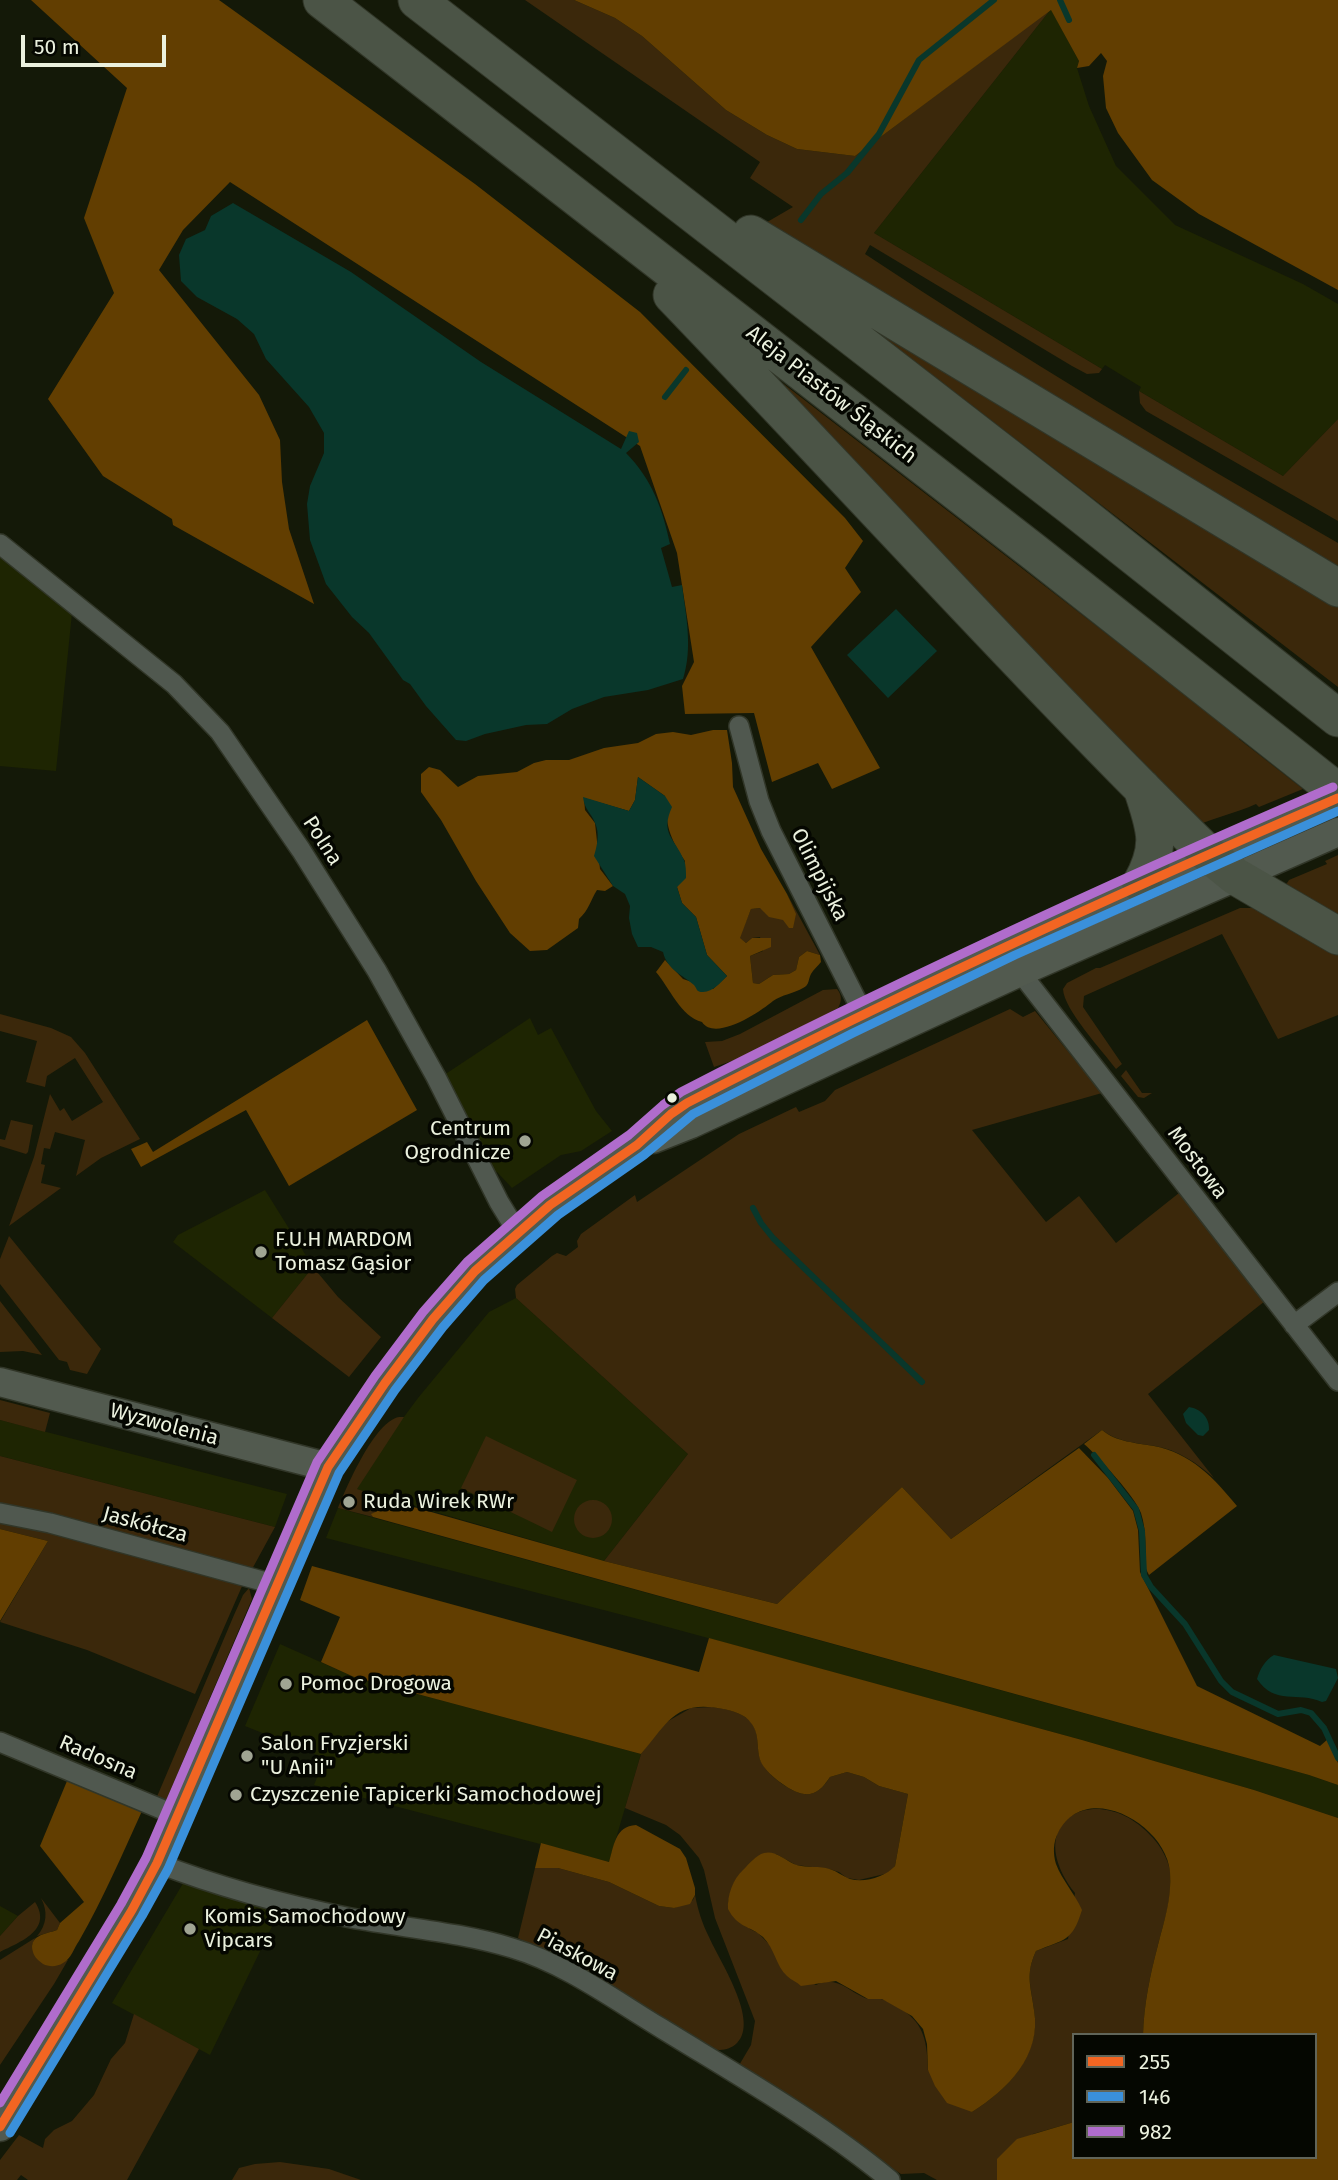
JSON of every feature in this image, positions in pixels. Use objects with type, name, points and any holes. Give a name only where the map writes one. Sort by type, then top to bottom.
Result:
[{"type":"highway","name":"Aleja Piastów Śląskich","points":[[322,0],[1034,552],[1338,792]]},
{"type":"highway","points":[[417,0],[1338,718]]},
{"type":"highway","points":[[609,149],[1338,588]]},
{"type":"highway","points":[[581,202],[805,433],[923,563],[1221,865],[1338,936]]},
{"type":"highway","points":[[1141,884],[1152,864],[1155,837],[1142,787]]},
{"type":"main road","points":[[869,1026],[1020,972],[1221,865],[1258,832],[1338,798]]},
{"type":"main road","points":[[0,2127],[132,1910],[157,1863],[328,1467],[385,1383],[433,1319],[475,1271],[576,1186],[637,1145],[691,1124],[1061,919],[1141,884],[1221,865],[1278,858],[1338,832]]},
{"type":"main road","name":"Wyzwolenia","points":[[0,1382],[328,1467]]},
{"type":"street","name":"Polna","points":[[0,544],[174,684],[220,733],[301,850],[377,971],[518,1233]]},
{"type":"street","name":"Olimpijska","points":[[739,726],[759,801],[771,831],[869,1026]]},
{"type":"street","name":"Mostowa","points":[[1020,972],[1338,1381]]},
{"type":"street","points":[[1294,1325],[1338,1292]]},
{"type":"street","name":"Jaskółcza","points":[[0,1513],[50,1523],[277,1585]]},
{"type":"street","name":"Radosna","points":[[0,1742],[178,1816]]},
{"type":"street","name":"Piaskowa","points":[[157,1863],[281,1901],[347,1917],[497,1943],[540,1958],[577,1977],[741,2077],[833,2136],[891,2180]]},
{"type":"shaded area","points":[[31,0],[219,0],[475,184],[640,312],[845,518],[863,541],[845,568],[861,592],[811,647],[880,768],[832,789],[818,763],[772,782],[754,713],[685,714],[682,686],[694,662],[677,553],[640,446],[230,182],[183,230],[159,270],[259,395],[280,440],[282,482],[289,529],[314,604],[173,525],[172,519],[103,476],[48,399],[114,293],[84,218],[127,88]]},
{"type":"shaded area","points":[[525,0],[574,0],[615,18],[642,36],[726,110],[767,135],[797,149],[855,156],[1051,9],[874,233],[1102,369],[1099,373],[1087,374],[1072,366],[870,245],[865,254],[1099,402],[1338,543],[1338,576],[762,225],[793,207],[750,178],[760,162]]},
{"type":"shaded area","points":[[574,0],[1338,0],[1338,290],[1199,214],[1152,180],[1118,133],[1106,108],[1103,76],[1107,61],[1101,53],[1089,66],[1077,68],[1079,61],[1051,10],[855,156],[797,149],[767,135],[726,110],[642,36],[615,18]]},
{"type":"shaded area","points":[[1051,9],[1079,61],[1077,68],[1089,106],[1116,166],[1175,225],[1303,284],[1338,304],[1338,419],[1283,476],[1139,391],[1141,387],[1105,365],[1102,369],[874,233]]},
{"type":"shaded area","points":[[887,327],[1338,600],[1338,687],[892,344],[881,335]]},
{"type":"shaded area","points":[[776,378],[1240,737],[1239,739],[1303,789],[1259,807],[1256,804],[1196,826]]},
{"type":"shaded area","points":[[1139,391],[1283,476],[1338,419],[1338,521],[1146,411],[1140,403]]},
{"type":"shaded area","points":[[0,554],[72,613],[56,771],[0,766]]},
{"type":"shaded area","points":[[727,730],[733,787],[761,849],[796,914],[793,928],[789,928],[783,920],[769,917],[760,908],[751,909],[740,938],[746,943],[752,938],[771,938],[771,947],[750,956],[753,983],[759,984],[773,975],[789,974],[796,970],[799,957],[807,951],[820,955],[821,962],[805,987],[776,999],[738,1023],[717,1029],[708,1027],[688,1014],[656,972],[665,960],[683,979],[713,989],[727,976],[707,955],[696,917],[682,903],[677,887],[685,861],[669,830],[665,796],[638,777],[635,800],[629,811],[584,798],[585,810],[595,823],[600,869],[613,886],[605,891],[597,890],[579,919],[578,928],[547,950],[530,951],[510,933],[421,792],[421,774],[429,767],[440,770],[458,787],[478,776],[517,772],[546,760],[569,760],[604,748],[638,743],[656,734],[673,732],[691,735]]},
{"type":"shaded area","points":[[1338,855],[1338,925],[1282,891],[1289,880],[1327,864],[1325,861]]},
{"type":"shaded area","points":[[1177,882],[1176,889],[895,1015],[893,1013]]},
{"type":"shaded area","points":[[787,894],[820,955],[807,951],[799,957],[796,970],[789,974],[773,975],[759,984],[753,983],[750,956],[763,951],[760,937],[752,938],[746,943],[739,938],[751,909],[795,914]]},
{"type":"shaded area","points":[[1240,908],[1258,908],[1338,953],[1338,1015],[1278,1039],[1222,934],[1084,996],[1083,1007],[1122,1064],[1116,1069],[1070,1008],[1063,989],[1067,983],[1096,968]]},
{"type":"shaded area","points":[[837,989],[841,998],[838,1008],[750,1055],[714,1067],[705,1042],[722,1041],[740,1034],[823,990]]},
{"type":"shaded area","points":[[1010,1009],[1023,1017],[1035,1011],[1102,1093],[972,1130],[1046,1222],[1079,1196],[1116,1243],[1179,1193],[1265,1301],[1148,1394],[1214,1478],[1194,1462],[1172,1451],[1121,1440],[1102,1430],[951,1539],[902,1487],[777,1604],[604,1561],[688,1454],[516,1298],[517,1285],[552,1256],[557,1253],[566,1256],[578,1247],[577,1241],[581,1234],[635,1195],[637,1202],[739,1134],[796,1107],[799,1112],[825,1101],[835,1090]]},
{"type":"shaded area","points":[[0,1014],[51,1028],[71,1037],[85,1053],[140,1139],[101,1158],[76,1176],[85,1140],[55,1132],[50,1149],[44,1148],[41,1164],[45,1165],[41,1183],[61,1188],[9,1226],[34,1157],[50,1094],[60,1111],[64,1108],[72,1121],[103,1102],[75,1058],[47,1076],[45,1087],[26,1082],[37,1041],[0,1031]]},
{"type":"shaded area","points":[[530,1018],[538,1035],[551,1028],[596,1111],[612,1131],[581,1151],[561,1155],[512,1188],[497,1172],[493,1173],[444,1075]]},
{"type":"shaded area","points":[[367,1020],[417,1110],[289,1186],[246,1110],[141,1167],[131,1149],[147,1142],[153,1152]]},
{"type":"shaded area","points":[[1126,1070],[1142,1093],[1152,1093],[1144,1098],[1138,1097],[1121,1076]]},
{"type":"shaded area","points":[[11,1120],[33,1125],[26,1154],[0,1146],[0,1139],[5,1140]]},
{"type":"shaded area","points":[[265,1190],[313,1267],[272,1318],[173,1242],[178,1235]]},
{"type":"shaded area","points":[[9,1236],[101,1349],[87,1374],[70,1370],[67,1362],[59,1360],[0,1284],[0,1259]]},
{"type":"shaded area","points":[[313,1267],[338,1297],[381,1337],[349,1377],[272,1318]]},
{"type":"shaded area","points":[[516,1298],[688,1454],[604,1561],[356,1489],[418,1398],[489,1312]]},
{"type":"shaded area","points":[[0,1301],[42,1355],[23,1351],[0,1352]]},
{"type":"shaded area","points":[[0,1400],[50,1413],[45,1432],[0,1420]]},
{"type":"shaded area","points":[[404,1417],[357,1489],[403,1504],[372,1514],[373,1517],[338,1508],[372,1442],[390,1421]]},
{"type":"shaded area","points":[[0,1420],[287,1494],[275,1527],[0,1456]]},
{"type":"shaded area","points":[[1102,1430],[1120,1440],[1179,1454],[1201,1468],[1237,1506],[1149,1575],[1146,1569],[1144,1527],[1138,1506],[1116,1477],[1084,1444]]},
{"type":"shaded area","points":[[486,1436],[577,1480],[552,1532],[461,1488]]},
{"type":"shaded area","points":[[1079,1448],[1108,1478],[1133,1511],[1138,1530],[1140,1572],[1197,1686],[1320,1746],[1328,1739],[1338,1763],[1338,1785],[373,1517],[371,1514],[403,1504],[604,1561],[777,1604],[902,1487],[951,1539]]},
{"type":"shaded area","points":[[0,1456],[275,1527],[251,1571],[0,1510]]},
{"type":"shaded area","points":[[593,1500],[607,1505],[612,1519],[607,1533],[593,1538],[579,1533],[574,1519],[579,1505]]},
{"type":"shaded area","points":[[338,1508],[1309,1775],[1338,1785],[1338,1818],[1254,1790],[1082,1740],[642,1620],[326,1538]]},
{"type":"shaded area","points":[[0,1515],[243,1584],[195,1694],[87,1650],[0,1622],[48,1541],[0,1529]]},
{"type":"shaded area","points":[[0,1529],[48,1541],[0,1621]]},
{"type":"shaded area","points":[[312,1566],[699,1672],[709,1638],[1082,1740],[1254,1790],[1338,1818],[1338,2180],[997,2180],[997,2159],[1017,2139],[1072,2123],[1072,2159],[1317,2159],[1317,2033],[1143,2033],[1152,1967],[1170,1891],[1170,1872],[1165,1854],[1140,1824],[1122,1814],[1104,1809],[1086,1809],[1070,1817],[1058,1833],[1054,1848],[1056,1864],[1082,1910],[1071,1934],[1036,1951],[1033,1959],[1030,1980],[1035,2027],[1027,2057],[998,2093],[972,2112],[947,2103],[935,2086],[928,2070],[927,2044],[923,2029],[912,2016],[882,1999],[868,1999],[836,1981],[801,1986],[783,1972],[763,1937],[740,1923],[728,1909],[736,1878],[753,1860],[768,1852],[798,1865],[830,1869],[850,1879],[868,1880],[886,1873],[895,1866],[908,1794],[879,1786],[864,1777],[847,1772],[830,1777],[814,1793],[804,1794],[791,1789],[765,1769],[751,1723],[742,1715],[727,1710],[707,1707],[683,1711],[666,1724],[641,1754],[354,1677],[321,1662],[340,1617],[300,1600]]},
{"type":"shaded area","points":[[249,1588],[252,1599],[165,1803],[156,1799],[234,1615]]},
{"type":"shaded area","points":[[280,1644],[354,1677],[641,1754],[609,1862],[314,1785],[325,1758],[245,1726]]},
{"type":"shaded area","points":[[712,1707],[747,1718],[756,1732],[760,1758],[765,1768],[797,1792],[813,1793],[830,1777],[847,1772],[864,1777],[879,1786],[908,1794],[895,1866],[889,1873],[859,1880],[847,1878],[829,1869],[796,1865],[776,1854],[754,1859],[734,1883],[728,1902],[750,1929],[772,1947],[781,1967],[816,1985],[823,1982],[836,1983],[865,1998],[881,1999],[909,2015],[923,2035],[928,2070],[972,2112],[1009,2082],[1027,2057],[1035,2027],[1030,1974],[1036,1951],[1068,1939],[1075,1893],[1060,1867],[1055,1844],[1060,1827],[1073,1815],[1090,1809],[1111,1811],[1132,1820],[1153,1838],[1166,1858],[1171,1880],[1152,1967],[1143,2033],[1072,2033],[1072,2123],[1033,2134],[997,2172],[997,2180],[937,2180],[924,2173],[901,2174],[738,2067],[751,2045],[755,2021],[715,1918],[699,1858],[680,1835],[666,1825],[625,1808],[641,1754],[663,1724],[691,1708]]},
{"type":"shaded area","points":[[67,1781],[142,1811],[104,1893],[72,1953],[63,1963],[50,1966],[43,1964],[36,1957],[33,1942],[39,1936],[57,1930],[60,1923],[84,1902],[40,1846]]},
{"type":"shaded area","points":[[636,1825],[680,1849],[686,1858],[695,1888],[690,1904],[674,1908],[659,1906],[609,1882],[558,1868],[535,1868],[541,1843],[609,1862],[620,1833],[629,1826]]},
{"type":"shaded area","points":[[535,1868],[558,1868],[609,1882],[659,1906],[674,1908],[693,1900],[695,1895],[704,1927],[741,2006],[743,2033],[737,2043],[725,2049],[712,2049],[558,1958],[518,1938]]},
{"type":"shaded area","points":[[185,1880],[278,1914],[210,2055],[112,2003]]},
{"type":"shaded area","points":[[41,1898],[60,1923],[57,1930],[37,1936],[45,1918]]},
{"type":"shaded area","points":[[35,1902],[40,1920],[37,1927],[25,1939],[0,1952],[0,1936]]},
{"type":"shaded area","points":[[0,1906],[18,1916],[0,1936]]},
{"type":"shaded area","points":[[35,1938],[32,1945],[68,1960],[0,2065],[0,1960]]},
{"type":"shaded area","points":[[134,2014],[199,2049],[127,2180],[28,2180],[21,2175],[17,2180],[0,2180],[0,2160],[19,2135],[43,2148],[45,2139],[54,2130],[72,2121],[94,2095],[111,2059],[125,2043]]},
{"type":"shaded area","points":[[280,2162],[329,2169],[361,2180],[232,2180],[239,2168]]},
{"type":"water","points":[[233,203],[351,272],[481,362],[621,449],[629,431],[637,433],[639,442],[626,453],[643,473],[655,495],[670,544],[661,548],[672,587],[682,585],[688,644],[683,679],[648,690],[604,697],[572,709],[547,724],[526,725],[466,741],[456,740],[410,684],[403,680],[369,633],[352,617],[326,584],[310,540],[307,504],[310,486],[324,453],[324,433],[309,407],[266,359],[254,334],[237,319],[197,297],[181,281],[179,255],[186,239],[205,230],[211,216]]},
{"type":"water","points":[[896,609],[937,651],[888,698],[847,655]]},
{"type":"water","points":[[638,777],[665,796],[672,807],[667,823],[668,830],[686,866],[686,878],[677,887],[682,903],[696,917],[707,955],[727,976],[707,992],[698,991],[672,968],[663,952],[651,947],[638,947],[632,934],[630,906],[625,894],[613,886],[594,856],[597,831],[583,797],[629,811],[635,800]]},
{"type":"water","points":[[1189,1407],[1201,1412],[1206,1418],[1209,1430],[1203,1436],[1198,1435],[1186,1423],[1183,1414]]},
{"type":"water","points":[[1274,1655],[1336,1669],[1338,1678],[1326,1701],[1279,1695],[1264,1687],[1257,1679],[1263,1665]]},
{"type":"waterway","points":[[801,220],[821,194],[847,173],[879,134],[919,60],[994,0]]},
{"type":"waterway","points":[[1060,0],[1069,20]]},
{"type":"waterway","points":[[665,397],[686,370]]},
{"type":"waterway","points":[[753,1208],[773,1238],[922,1382]]},
{"type":"waterway","points":[[1094,1455],[1136,1509],[1142,1531],[1144,1575],[1151,1587],[1185,1624],[1221,1681],[1232,1692],[1278,1714],[1301,1710],[1311,1713],[1324,1728],[1338,1758]]},
{"type":"transit line","name":"982","points":[[0,2103],[146,1858],[317,1462],[375,1376],[423,1312],[467,1262],[542,1196],[629,1135],[681,1092],[1004,934],[1333,787]]},
{"type":"transit line","name":"255","points":[[0,2127],[132,1910],[157,1863],[328,1467],[385,1383],[433,1319],[475,1271],[550,1205],[637,1145],[687,1103],[1010,945],[1338,798]]},
{"type":"transit line","name":"146","points":[[10,2133],[168,1869],[339,1473],[395,1390],[443,1327],[484,1280],[558,1215],[644,1155],[693,1114],[1015,955],[1338,811]]},
{"type":"place","name":"Centrum Ogrodnicze","points":[[525,1141]]},
{"type":"place","name":"F.U.H MARDOM Tomasz Gąsior","points":[[261,1252]]},
{"type":"place","name":"Ruda Wirek RWr","points":[[349,1502]]},
{"type":"place","name":"Pomoc Drogowa","points":[[286,1684]]},
{"type":"place","name":"Salon Fryzjerski \"U Anii\"","points":[[247,1756]]},
{"type":"place","name":"Czyszczenie Tapicerki Samochodowej","points":[[236,1795]]},
{"type":"place","name":"Komis Samochodowy Vipcars","points":[[190,1929]]}]
